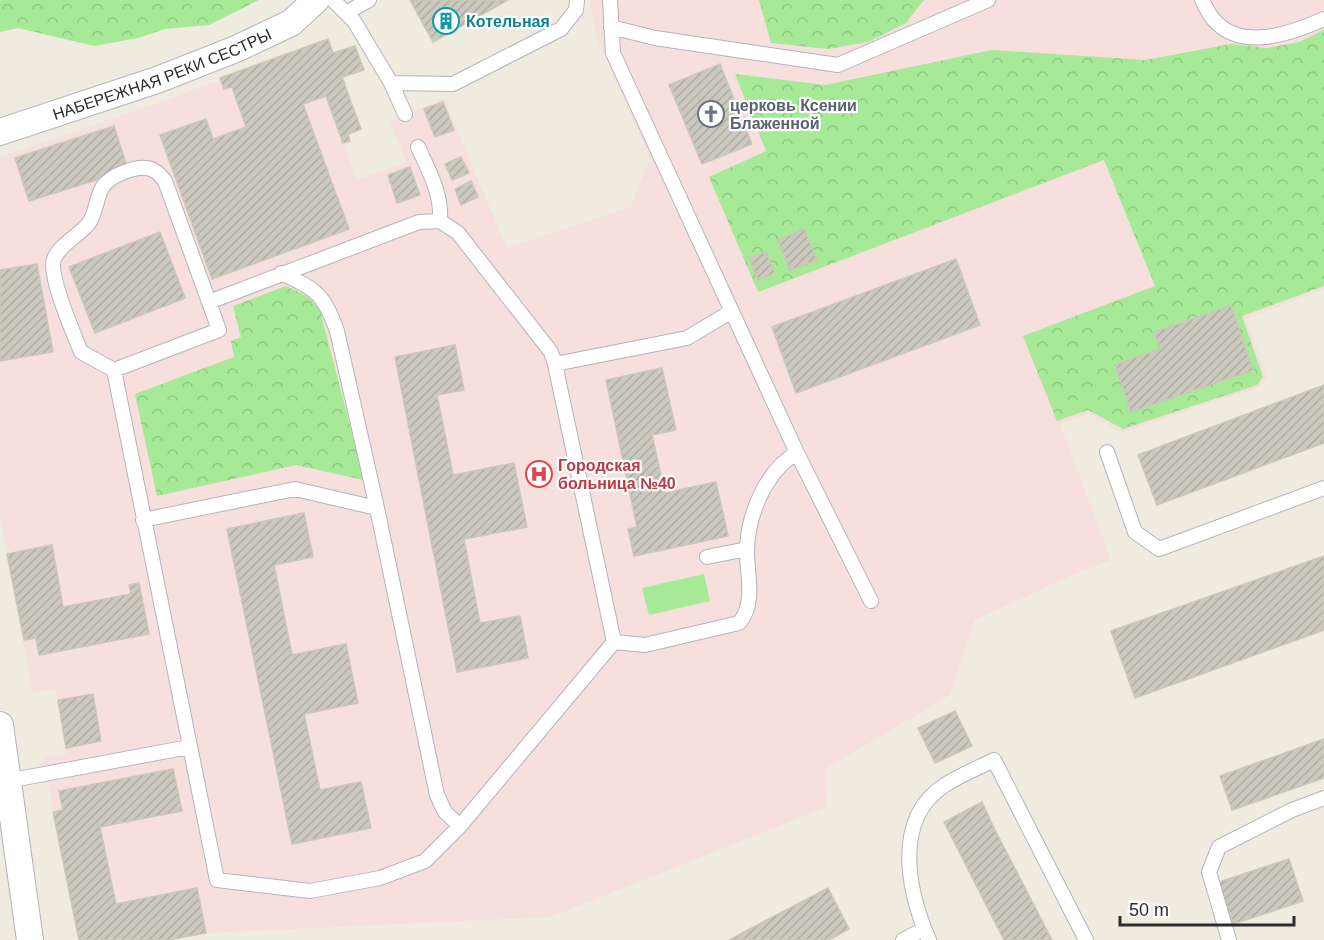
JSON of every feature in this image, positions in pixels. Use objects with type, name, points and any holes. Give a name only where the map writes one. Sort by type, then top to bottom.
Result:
[{"type":"street","name":"НАБЕРЕЖНАЯ РЕКИ СЕСТРЫ","points":[[0,132],[157,80],[236,49],[291,23],[316,0]]},
{"type":"street","points":[[0,725],[30,940]]},
{"type":"lane","points":[[333,0],[354,21],[391,83],[405,114]]},
{"type":"lane","points":[[346,13],[369,0]]},
{"type":"lane","points":[[391,83],[453,84],[561,29],[576,10],[577,0]]},
{"type":"lane","points":[[610,0],[613,53],[797,453],[871,601]]},
{"type":"lane","points":[[611,27],[656,38],[838,65],[988,0]]},
{"type":"lane","points":[[1202,0],[1214,21],[1234,34],[1265,38],[1296,31],[1324,19]]},
{"type":"lane","points":[[418,147],[437,190],[441,206],[440,221]]},
{"type":"lane","points":[[141,167],[154,170],[165,181],[219,330],[114,370],[81,352],[55,278],[53,260],[63,246],[79,234],[91,220],[103,186],[116,176],[141,167]]},
{"type":"lane","points":[[209,302],[419,222],[440,221],[458,233],[551,352],[614,642]]},
{"type":"lane","points":[[281,273],[313,288],[328,305],[338,331],[437,795],[445,812],[460,826]]},
{"type":"lane","points":[[555,364],[687,338],[732,311]]},
{"type":"lane","points":[[114,370],[217,880],[310,891],[380,878],[424,861],[460,826],[614,642]]},
{"type":"lane","points":[[1107,452],[1135,532],[1159,549],[1324,488]]},
{"type":"lane","points":[[614,642],[645,645],[740,623],[747,614],[749,604],[747,549],[753,516],[773,471],[783,460],[797,453]]},
{"type":"lane","points":[[143,520],[295,489],[377,508]]},
{"type":"lane","points":[[707,557],[747,549]]},
{"type":"lane","points":[[7,781],[189,747]]},
{"type":"lane","points":[[903,940],[927,935],[907,861],[916,813],[943,786],[994,760],[1086,940]]},
{"type":"lane","points":[[1228,940],[1209,872],[1219,847],[1292,810],[1324,798]]},
{"type":"shaded area","name":"Городская больница №40","points":[[590,0],[1324,0],[1324,289],[1246,319],[1267,377],[1260,387],[1122,433],[1088,414],[1060,424],[1111,560],[1072,575],[975,620],[950,695],[825,769],[827,807],[550,917],[206,933],[168,940],[79,940],[43,758],[67,754],[56,689],[32,692],[0,515],[0,157],[167,100],[328,39],[334,53],[355,46],[364,70],[342,78],[361,129],[348,134],[350,141],[343,144],[357,180],[407,162],[389,121],[444,99],[507,248],[631,207],[650,158],[596,36]]},
{"type":"green space","points":[[0,0],[259,0],[209,25],[165,29],[138,38],[94,46],[18,28],[0,32]]},
{"type":"green space","points":[[759,0],[924,0],[906,23],[868,42],[828,49],[771,43]]},
{"type":"green space","points":[[1324,30],[1324,286],[1242,316],[1263,377],[1257,385],[1123,429],[1088,410],[1057,421],[1023,336],[1155,286],[1104,160],[758,292],[709,177],[766,151],[735,74],[825,85],[992,50],[1145,60],[1231,44],[1267,48],[1299,42]]},
{"type":"green space","points":[[286,286],[307,296],[320,310],[364,480],[296,465],[157,496],[135,394],[234,357],[231,341],[241,337],[233,306]]},
{"type":"green space","points":[[704,574],[710,601],[649,615],[642,588]]},
{"type":"building","name":"Котельная","points":[[410,0],[508,0],[433,42]]},
{"type":"building","points":[[328,39],[333,53],[355,46],[364,70],[342,77],[361,129],[348,134],[350,141],[343,143],[326,96],[303,104],[349,229],[212,279],[160,135],[206,119],[213,139],[246,127],[232,87],[224,89],[220,78]]},
{"type":"building","name":"церковь Ксении Блаженной","points":[[720,64],[752,144],[702,164],[669,85]]},
{"type":"building","points":[[443,102],[454,130],[435,137],[424,109]]},
{"type":"building","points":[[114,126],[128,170],[29,201],[15,158]]},
{"type":"building","points":[[461,157],[469,173],[452,180],[445,164]]},
{"type":"building","points":[[410,167],[420,195],[397,203],[388,175]]},
{"type":"building","points":[[471,181],[478,197],[461,205],[455,189]]},
{"type":"building","points":[[804,229],[817,260],[790,270],[778,240]]},
{"type":"building","points":[[160,232],[185,298],[95,333],[69,267]]},
{"type":"building","points":[[766,252],[775,273],[758,280],[749,258]]},
{"type":"building","points":[[956,259],[980,325],[796,393],[772,327]]},
{"type":"building","points":[[37,264],[53,352],[0,361],[0,270]]},
{"type":"building","points":[[1231,306],[1253,370],[1131,412],[1115,365],[1160,349],[1154,332]]},
{"type":"building","points":[[455,345],[464,390],[437,395],[453,475],[514,463],[527,527],[464,539],[480,623],[520,616],[528,658],[457,672],[395,357]]},
{"type":"building","points":[[662,368],[676,430],[652,435],[665,493],[716,482],[728,536],[634,556],[628,529],[637,527],[606,380]]},
{"type":"building","points":[[1324,385],[1324,443],[1157,505],[1138,455]]},
{"type":"building","points":[[304,513],[313,557],[274,565],[292,655],[346,644],[358,703],[304,714],[320,790],[361,782],[371,828],[292,844],[227,529]]},
{"type":"building","points":[[52,545],[63,607],[131,594],[129,585],[139,583],[149,634],[39,655],[36,638],[24,640],[7,554]]},
{"type":"building","points":[[1324,556],[1324,630],[1135,698],[1111,631]]},
{"type":"building","points":[[93,694],[101,741],[66,748],[58,700]]},
{"type":"building","points":[[955,711],[972,746],[935,763],[918,728]]},
{"type":"building","points":[[1324,739],[1324,778],[1232,810],[1220,776]]},
{"type":"building","points":[[173,769],[182,811],[100,827],[116,904],[197,888],[206,933],[168,940],[79,940],[53,812],[63,810],[59,791]]},
{"type":"building","points":[[982,802],[1052,940],[1004,940],[944,822]]},
{"type":"building","points":[[1289,859],[1303,901],[1233,924],[1219,882]]},
{"type":"building","points":[[828,888],[849,929],[829,940],[729,940]]},
{"type":"place","name":"Котельная","points":[[446,21]]},
{"type":"place","name":"церковь Ксении Блаженной","points":[[711,114]]},
{"type":"place","name":"Городская больница №40","points":[[539,474]]}]
